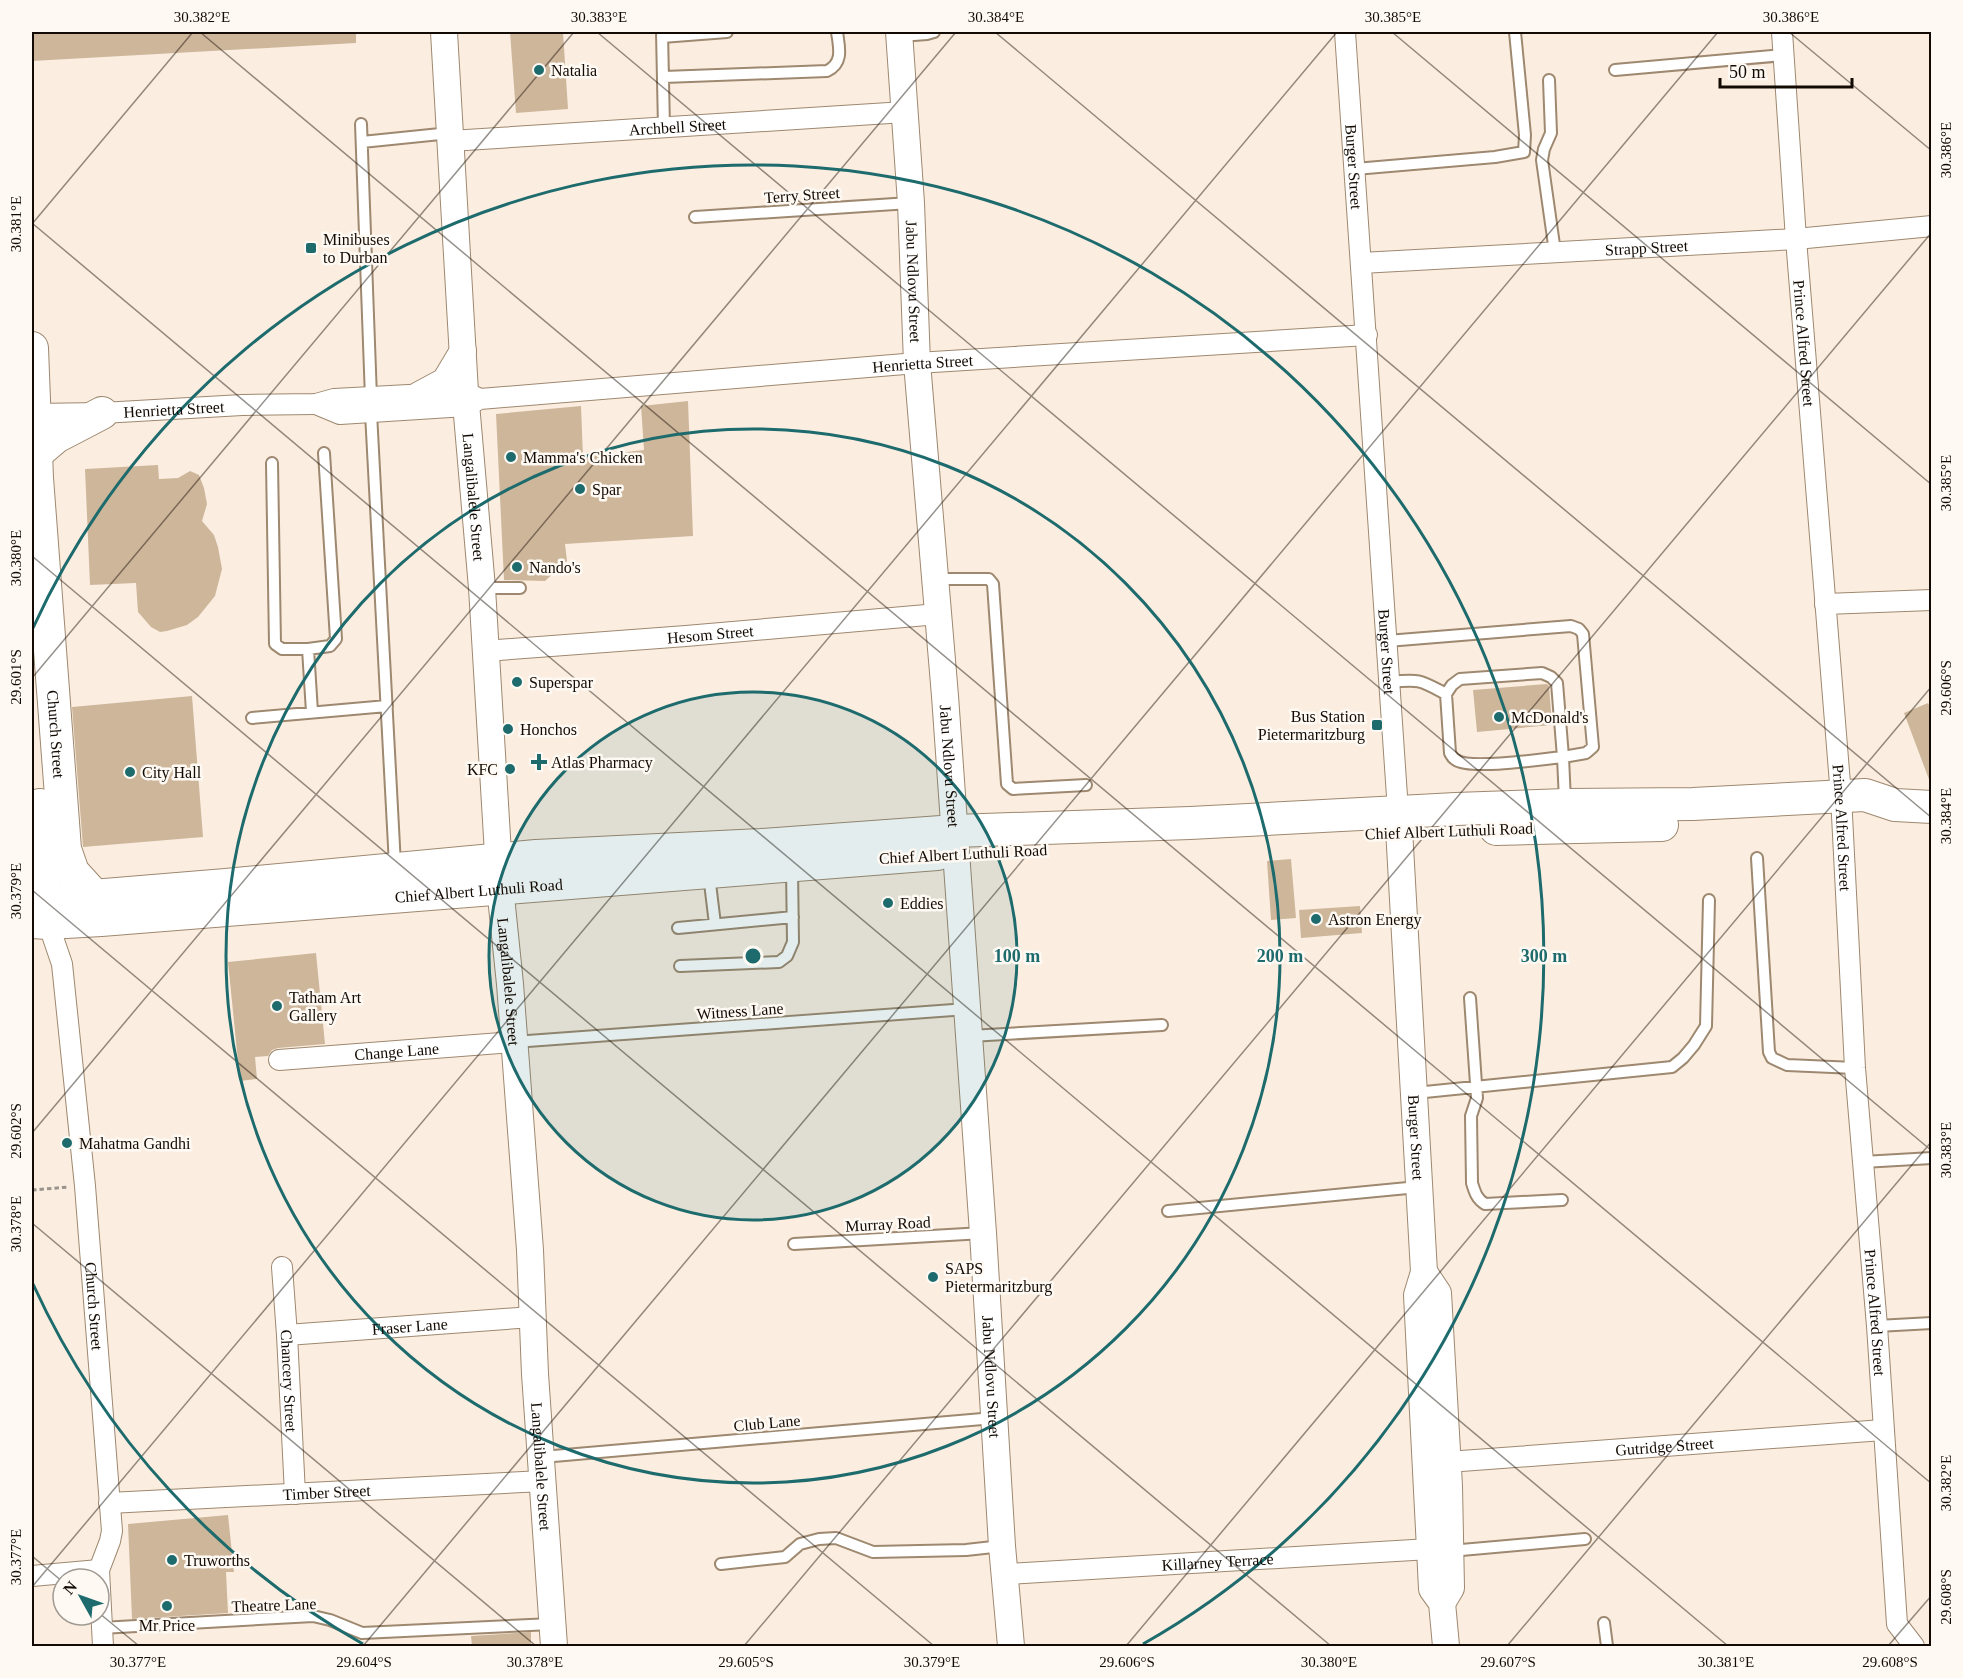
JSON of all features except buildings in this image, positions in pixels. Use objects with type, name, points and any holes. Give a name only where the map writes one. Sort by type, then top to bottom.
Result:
[{"type":"main road","name":"Church Street","points":[[32,348],[35,471],[65,849],[73,872],[94,895]]},
{"type":"main road","points":[[35,471],[56,437],[102,413]]},
{"type":"main road","name":"Church Street","points":[[32,663],[46,913]]},
{"type":"main road","name":"Chief Albert Luthuli Road","points":[[1399,822],[1454,829],[1657,826],[1841,806],[1865,795],[1895,805],[1932,807]]},
{"type":"main road","name":"Chief Albert Luthuli Road","points":[[46,913],[466,892],[499,873],[761,845],[955,842],[1190,823],[1399,822],[1565,805],[1841,806]]},
{"type":"main road","name":"Chief Albert Luthuli Road","points":[[46,913],[94,895],[395,869],[499,873],[708,872],[792,866],[955,842]]},
{"type":"street","name":"Langalibalele Street","points":[[444,32],[463,350],[471,399],[499,873],[530,1250],[532,1317],[553,1635]]},
{"type":"street","name":"Burger Street","points":[[1345,32],[1390,682],[1415,1093],[1424,1272],[1417,1295],[1436,1463],[1440,1550]]},
{"type":"street","name":"Prince Alfred Street","points":[[1782,32],[1841,806],[1855,1068],[1877,1326],[1897,1624],[1896,1647]]},
{"type":"street","name":"Jabu Ndlovu Street","points":[[899,34],[911,203],[917,363],[968,1010],[1002,1546],[1011,1647]]},
{"type":"street","name":"Archbell Street","points":[[450,137],[664,128],[905,112]]},
{"type":"street","name":"Strapp Street","points":[[1361,263],[1796,239],[1932,226]]},
{"type":"street","name":"Henrietta Street","points":[[33,414],[316,404],[334,399],[371,405],[917,363],[1367,336]]},
{"type":"street","points":[[418,395],[445,381],[463,350]]},
{"type":"street","name":"Henrietta Street","points":[[371,405],[418,395],[471,399]]},
{"type":"street","points":[[1825,604],[1932,600]]},
{"type":"street","name":"Hesom Street","points":[[485,651],[938,614]]},
{"type":"street","name":"Church Street","points":[[46,913],[62,964],[86,1186],[112,1531],[100,1567]]},
{"type":"street","name":"Change Lane","points":[[279,1060],[514,1042]]},
{"type":"street","name":"Chancery Street","points":[[282,1267],[295,1494]]},
{"type":"street","name":"Fraser Lane","points":[[287,1335],[532,1317]]},
{"type":"street","name":"Gutridge Street","points":[[1436,1463],[1883,1430]]},
{"type":"street","name":"Timber Street","points":[[109,1503],[295,1494],[542,1469]]},
{"type":"street","points":[[1440,1550],[1443,1562],[1438,1578],[1437,1596],[1446,1647]]},
{"type":"street","name":"Killarney Terrace","points":[[1006,1574],[1440,1550]]},
{"type":"street","points":[[32,1575],[51,1574]]},
{"type":"street","points":[[1897,1624],[1914,1647]]},
{"type":"lane","points":[[664,128],[662,34],[728,32]]},
{"type":"lane","points":[[664,77],[827,71],[834,68],[840,57],[837,32]]},
{"type":"lane","points":[[899,34],[934,32]]},
{"type":"lane","points":[[1515,32],[1525,135],[1524,152]]},
{"type":"lane","points":[[1615,70],[1784,55]]},
{"type":"lane","points":[[1549,80],[1551,133],[1542,160],[1555,252]]},
{"type":"lane","points":[[361,124],[371,405],[395,869]]},
{"type":"lane","points":[[362,141],[450,137]]},
{"type":"lane","points":[[1355,169],[1495,157],[1544,149]]},
{"type":"lane","name":"Terry Street","points":[[695,216],[911,203]]},
{"type":"lane","points":[[272,463],[275,644],[282,649],[330,646],[336,639],[324,453]]},
{"type":"lane","points":[[934,579],[988,579],[993,584],[1007,784],[1013,789],[1086,785]]},
{"type":"lane","points":[[482,588],[520,588]]},
{"type":"lane","points":[[1387,641],[1571,626],[1579,629],[1583,634],[1593,747],[1586,753],[1563,757],[1506,764],[1456,761],[1450,753],[1446,694],[1460,679],[1548,674],[1557,683],[1563,757],[1565,805]]},
{"type":"lane","points":[[308,649],[312,712]]},
{"type":"lane","points":[[1390,682],[1422,681],[1446,694]]},
{"type":"lane","points":[[252,718],[387,706]]},
{"type":"lane","points":[[1757,858],[1769,1052],[1772,1058],[1787,1065],[1855,1068]]},
{"type":"lane","points":[[680,966],[779,962],[787,956],[793,942],[792,866]]},
{"type":"lane","points":[[708,872],[715,924]]},
{"type":"lane","points":[[1415,1093],[1672,1067],[1694,1045],[1706,1026],[1709,900]]},
{"type":"lane","points":[[678,928],[793,917]]},
{"type":"lane","points":[[1470,998],[1477,1086],[1477,1098],[1471,1116],[1472,1183],[1479,1200],[1485,1204],[1562,1200]]},
{"type":"lane","name":"Witness Lane","points":[[514,1042],[968,1010]]},
{"type":"lane","points":[[969,1036],[1162,1024]]},
{"type":"lane","points":[[1863,1162],[1932,1158]]},
{"type":"lane","points":[[1168,1211],[1420,1187]]},
{"type":"lane","name":"Murray Road","points":[[794,1244],[983,1233]]},
{"type":"lane","points":[[1877,1326],[1932,1323]]},
{"type":"lane","name":"Club Lane","points":[[542,1469],[995,1418]]},
{"type":"lane","points":[[721,1564],[785,1557],[800,1544],[819,1539],[836,1538],[873,1552],[966,1550],[1002,1546]]},
{"type":"lane","points":[[1440,1550],[1585,1539]]},
{"type":"lane","name":"Theatre Lane","points":[[102,1637],[313,1616],[362,1633],[553,1635]]},
{"type":"lane","points":[[1604,1623],[1607,1647]]},
{"type":"path","points":[[32,1190],[86,1186]]},
{"type":"shaded area","points":[[32,32],[1931,32],[1931,1646],[32,1646]]},
{"type":"place","name":"Natalia","points":[[539,70]]},
{"type":"place","name":"Minibuses to Durban","points":[[311,248]]},
{"type":"place","name":"Mamma's Chicken","points":[[511,457]]},
{"type":"place","name":"Spar","points":[[580,489]]},
{"type":"place","name":"Nando's","points":[[517,567]]},
{"type":"place","name":"Superspar","points":[[517,682]]},
{"type":"place","name":"McDonald's","points":[[1499,717]]},
{"type":"place","name":"Bus Station Pietermaritzburg","points":[[1377,725]]},
{"type":"place","name":"Honchos","points":[[508,729]]},
{"type":"place","name":"Atlas Pharmacy","points":[[539,762]]},
{"type":"place","name":"KFC","points":[[510,769]]},
{"type":"place","name":"City Hall","points":[[130,772]]},
{"type":"place","name":"Eddies","points":[[888,903]]},
{"type":"place","name":"Astron Energy","points":[[1316,919]]},
{"type":"place","name":"Tatham Art Gallery","points":[[277,1006]]},
{"type":"place","name":"Mahatma Gandhi","points":[[67,1143]]},
{"type":"place","name":"SAPS Pietermaritzburg","points":[[933,1277]]},
{"type":"place","name":"Truworths","points":[[172,1560]]},
{"type":"place","name":"Mr Price","points":[[167,1606]]}]
